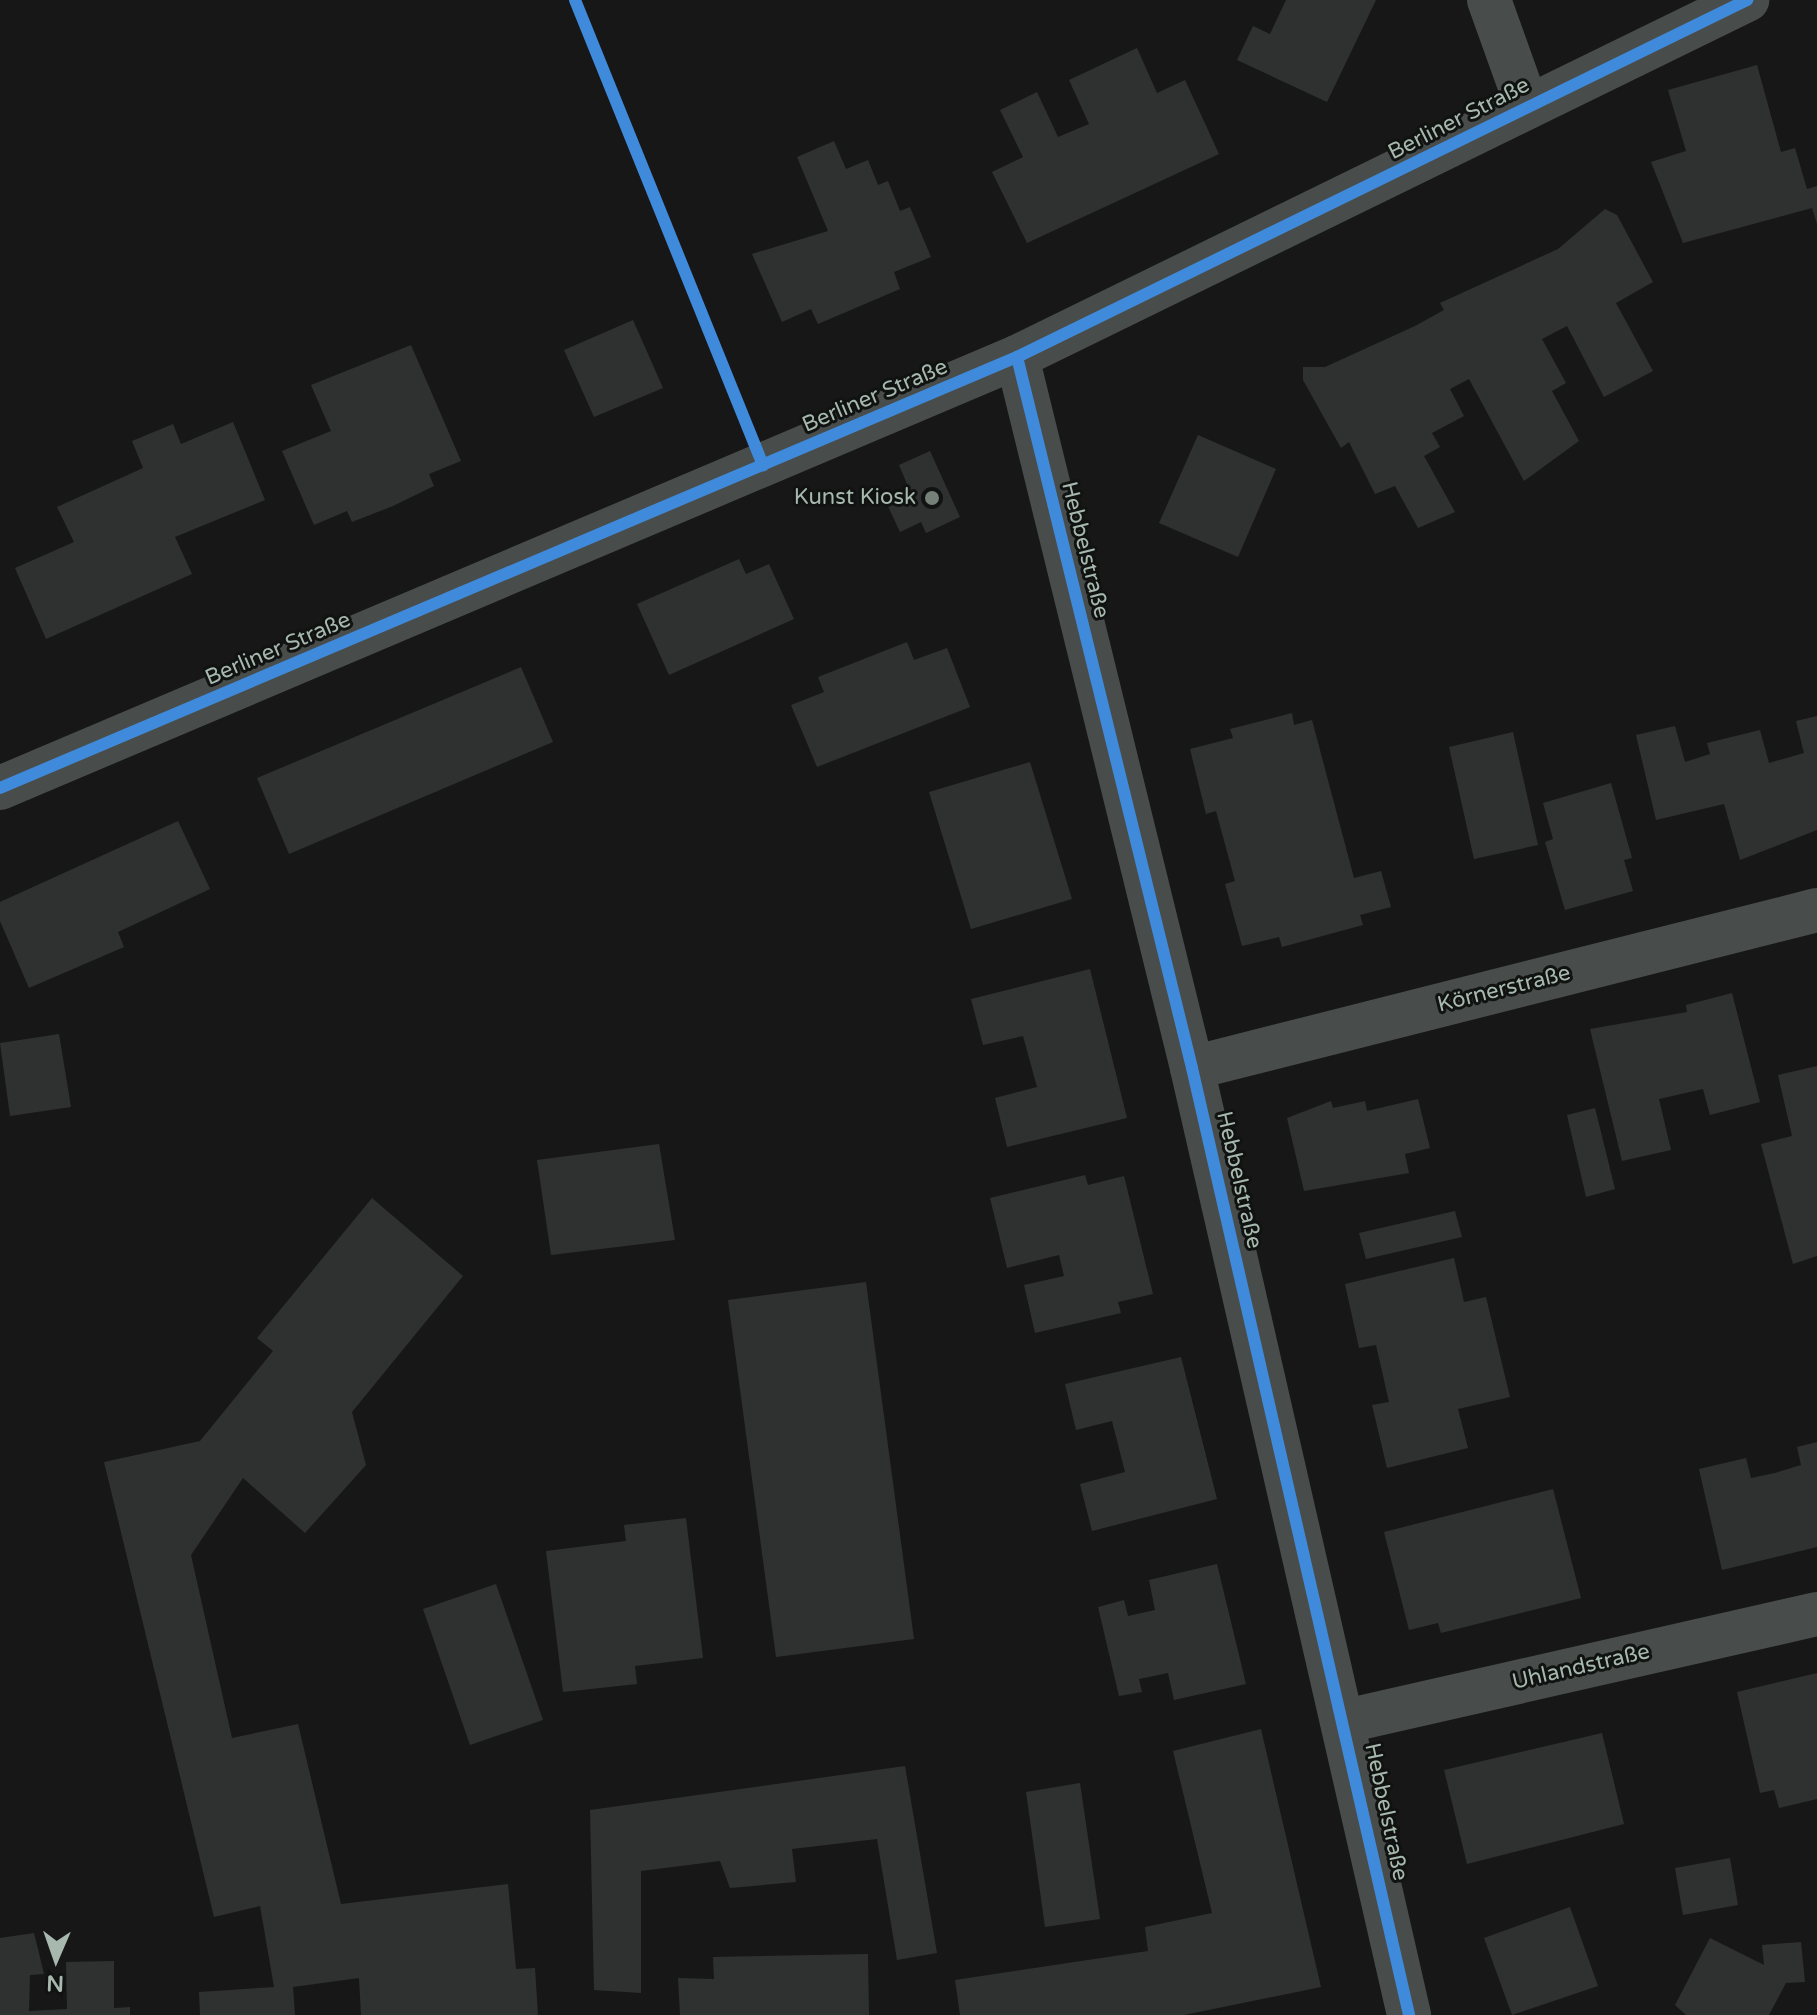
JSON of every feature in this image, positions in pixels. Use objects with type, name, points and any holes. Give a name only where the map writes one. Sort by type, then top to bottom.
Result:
[{"type":"street","points":[[1489,0],[1527,106]]},
{"type":"street","name":"Berliner Straße","points":[[0,788],[1017,357],[1270,239],[1527,106],[1747,0]]},
{"type":"street","name":"Hebbelstraße","points":[[1017,357],[1192,1068],[1346,1721],[1409,2015]]},
{"type":"street","name":"Körnerstraße","points":[[1192,1068],[1817,910]]},
{"type":"street","name":"Uhlandstraße","points":[[1346,1721],[1817,1614]]},
{"type":"building","points":[[1286,0],[1376,0],[1327,102],[1237,60],[1253,26],[1270,34]]},
{"type":"building","points":[[1137,48],[1157,93],[1185,80],[1219,154],[1027,243],[992,172],[1023,157],[1000,110],[1037,92],[1058,137],[1089,124],[1069,80]]},
{"type":"building","points":[[1757,65],[1781,152],[1795,148],[1807,189],[1817,186],[1817,224],[1812,208],[1683,243],[1651,162],[1686,151],[1668,90]]},
{"type":"building","points":[[834,141],[846,169],[868,160],[878,185],[888,181],[900,211],[910,207],[931,257],[894,272],[900,289],[818,324],[811,309],[782,322],[752,254],[828,231],[797,157]]},
{"type":"building","points":[[1605,209],[1617,215],[1653,282],[1616,303],[1653,371],[1604,397],[1567,326],[1542,339],[1566,383],[1552,391],[1579,441],[1524,481],[1469,379],[1450,389],[1464,416],[1432,433],[1440,447],[1424,456],[1455,512],[1418,528],[1395,486],[1375,494],[1349,442],[1341,448],[1303,380],[1303,367],[1325,367],[1415,326],[1444,310],[1440,303],[1558,249]]},
{"type":"building","points":[[633,320],[663,388],[594,417],[564,350]]},
{"type":"building","points":[[411,345],[461,461],[429,474],[434,486],[393,506],[352,522],[347,511],[314,525],[282,451],[331,431],[311,385]]},
{"type":"building","points":[[233,422],[265,500],[175,537],[192,574],[46,639],[15,568],[74,542],[57,507],[143,468],[132,441],[173,424],[181,444]]},
{"type":"building","points":[[1198,435],[1276,469],[1238,557],[1159,523]]},
{"type":"building","points":[[930,451],[960,517],[926,533],[921,522],[900,532],[886,502],[910,491],[899,465]]},
{"type":"building","points":[[739,559],[746,574],[769,564],[794,619],[669,675],[637,604]]},
{"type":"building","points":[[907,642],[914,660],[947,648],[970,707],[817,767],[791,705],[824,692],[818,677]]},
{"type":"building","points":[[521,667],[553,742],[289,854],[257,778]]},
{"type":"building","points":[[1292,713],[1294,725],[1312,720],[1354,878],[1381,871],[1391,907],[1360,915],[1363,925],[1282,947],[1279,937],[1242,946],[1225,884],[1235,881],[1216,811],[1206,814],[1190,749],[1233,738],[1230,729]]},
{"type":"building","points":[[1817,716],[1817,830],[1740,860],[1724,804],[1656,820],[1636,735],[1675,726],[1685,762],[1710,754],[1707,743],[1760,730],[1769,763],[1804,753],[1796,721]]},
{"type":"building","points":[[1513,732],[1538,845],[1474,859],[1449,747]]},
{"type":"building","points":[[1030,762],[1072,899],[971,929],[929,792]]},
{"type":"building","points":[[1611,783],[1632,858],[1624,860],[1633,891],[1565,910],[1545,842],[1553,839],[1543,803]]},
{"type":"building","points":[[178,821],[210,889],[118,932],[124,947],[29,988],[0,921],[0,902]]},
{"type":"building","points":[[1090,969],[1127,1118],[1007,1147],[995,1098],[1037,1087],[1023,1036],[983,1045],[971,999]]},
{"type":"building","points":[[1732,993],[1760,1102],[1710,1115],[1703,1089],[1659,1099],[1671,1150],[1622,1161],[1590,1029],[1687,1012],[1686,1005]]},
{"type":"building","points":[[59,1034],[71,1107],[10,1116],[0,1043]]},
{"type":"building","points":[[1817,1066],[1817,1256],[1793,1264],[1761,1144],[1792,1136],[1778,1075]]},
{"type":"building","points":[[1418,1099],[1430,1148],[1405,1154],[1409,1173],[1304,1191],[1287,1118],[1331,1101],[1333,1108],[1365,1101],[1367,1111]]},
{"type":"building","points":[[1595,1108],[1615,1189],[1586,1197],[1567,1115]]},
{"type":"building","points":[[659,1144],[675,1240],[551,1255],[537,1160]]},
{"type":"building","points":[[1085,1175],[1088,1185],[1124,1176],[1153,1294],[1118,1302],[1121,1313],[1035,1333],[1024,1285],[1064,1276],[1059,1255],[1007,1268],[990,1198]]},
{"type":"building","points":[[372,1198],[463,1276],[352,1412],[366,1465],[305,1533],[243,1478],[191,1555],[232,1738],[298,1724],[341,1904],[508,1884],[516,1969],[535,1968],[538,2015],[361,2015],[359,1978],[293,1987],[295,2015],[200,2015],[199,1992],[274,1987],[260,1906],[214,1917],[104,1462],[200,1441],[273,1351],[257,1338]]},
{"type":"building","points":[[1455,1211],[1462,1237],[1366,1259],[1359,1233]]},
{"type":"building","points":[[1454,1258],[1464,1302],[1486,1297],[1510,1397],[1458,1409],[1468,1448],[1387,1468],[1372,1405],[1389,1402],[1376,1345],[1359,1348],[1345,1284]]},
{"type":"building","points":[[866,1282],[914,1639],[776,1657],[728,1300]]},
{"type":"building","points":[[1181,1357],[1217,1499],[1092,1531],[1080,1484],[1125,1472],[1112,1421],[1076,1430],[1065,1384]]},
{"type":"building","points":[[1817,1442],[1817,1547],[1722,1570],[1699,1469],[1746,1458],[1751,1478],[1775,1473],[1801,1465],[1797,1447]]},
{"type":"building","points":[[1553,1489],[1581,1598],[1441,1633],[1438,1623],[1409,1630],[1384,1532]]},
{"type":"building","points":[[686,1518],[703,1658],[635,1666],[637,1684],[563,1692],[546,1551],[626,1541],[624,1525]]},
{"type":"building","points":[[1217,1564],[1246,1684],[1174,1700],[1168,1673],[1139,1679],[1142,1692],[1119,1696],[1098,1607],[1124,1600],[1128,1616],[1155,1610],[1149,1580]]},
{"type":"building","points":[[496,1584],[543,1720],[470,1745],[423,1609]]},
{"type":"building","points":[[1817,1673],[1817,1799],[1779,1808],[1774,1790],[1760,1793],[1737,1692]]},
{"type":"building","points":[[1261,1729],[1321,1987],[1184,2015],[960,2015],[955,1980],[1148,1951],[1145,1927],[1212,1913],[1173,1751]]},
{"type":"building","points":[[1602,1733],[1624,1824],[1467,1864],[1444,1770]]},
{"type":"building","points":[[905,1766],[937,1953],[897,1960],[877,1839],[792,1849],[796,1882],[730,1888],[720,1861],[641,1871],[641,1993],[594,1990],[590,1810]]},
{"type":"building","points":[[1080,1783],[1100,1919],[1045,1927],[1026,1792]]},
{"type":"building","points":[[1730,1858],[1738,1905],[1683,1915],[1675,1868]]},
{"type":"building","points":[[1570,1907],[1598,1986],[1512,2015],[1484,1938]]},
{"type":"building","points":[[34,1933],[44,1974],[30,1975],[29,2011],[67,2009],[66,1962],[114,1961],[114,2008],[130,2007],[130,2015],[0,2015],[0,1938]]},
{"type":"building","points":[[1710,1938],[1764,1965],[1762,1945],[1801,1942],[1805,1982],[1786,1983],[1769,2015],[1686,2015],[1675,2005]]},
{"type":"building","points":[[868,1954],[869,2015],[680,2015],[678,1978],[714,1979],[713,1957]]},
{"type":"cycle path","points":[[575,0],[763,465]]},
{"type":"cycle path","points":[[0,788],[1017,357],[1747,0]]},
{"type":"cycle path","points":[[1017,357],[1192,1068],[1409,2015]]},
{"type":"place","name":"Kunst Kiosk","points":[[932,498]]}]
